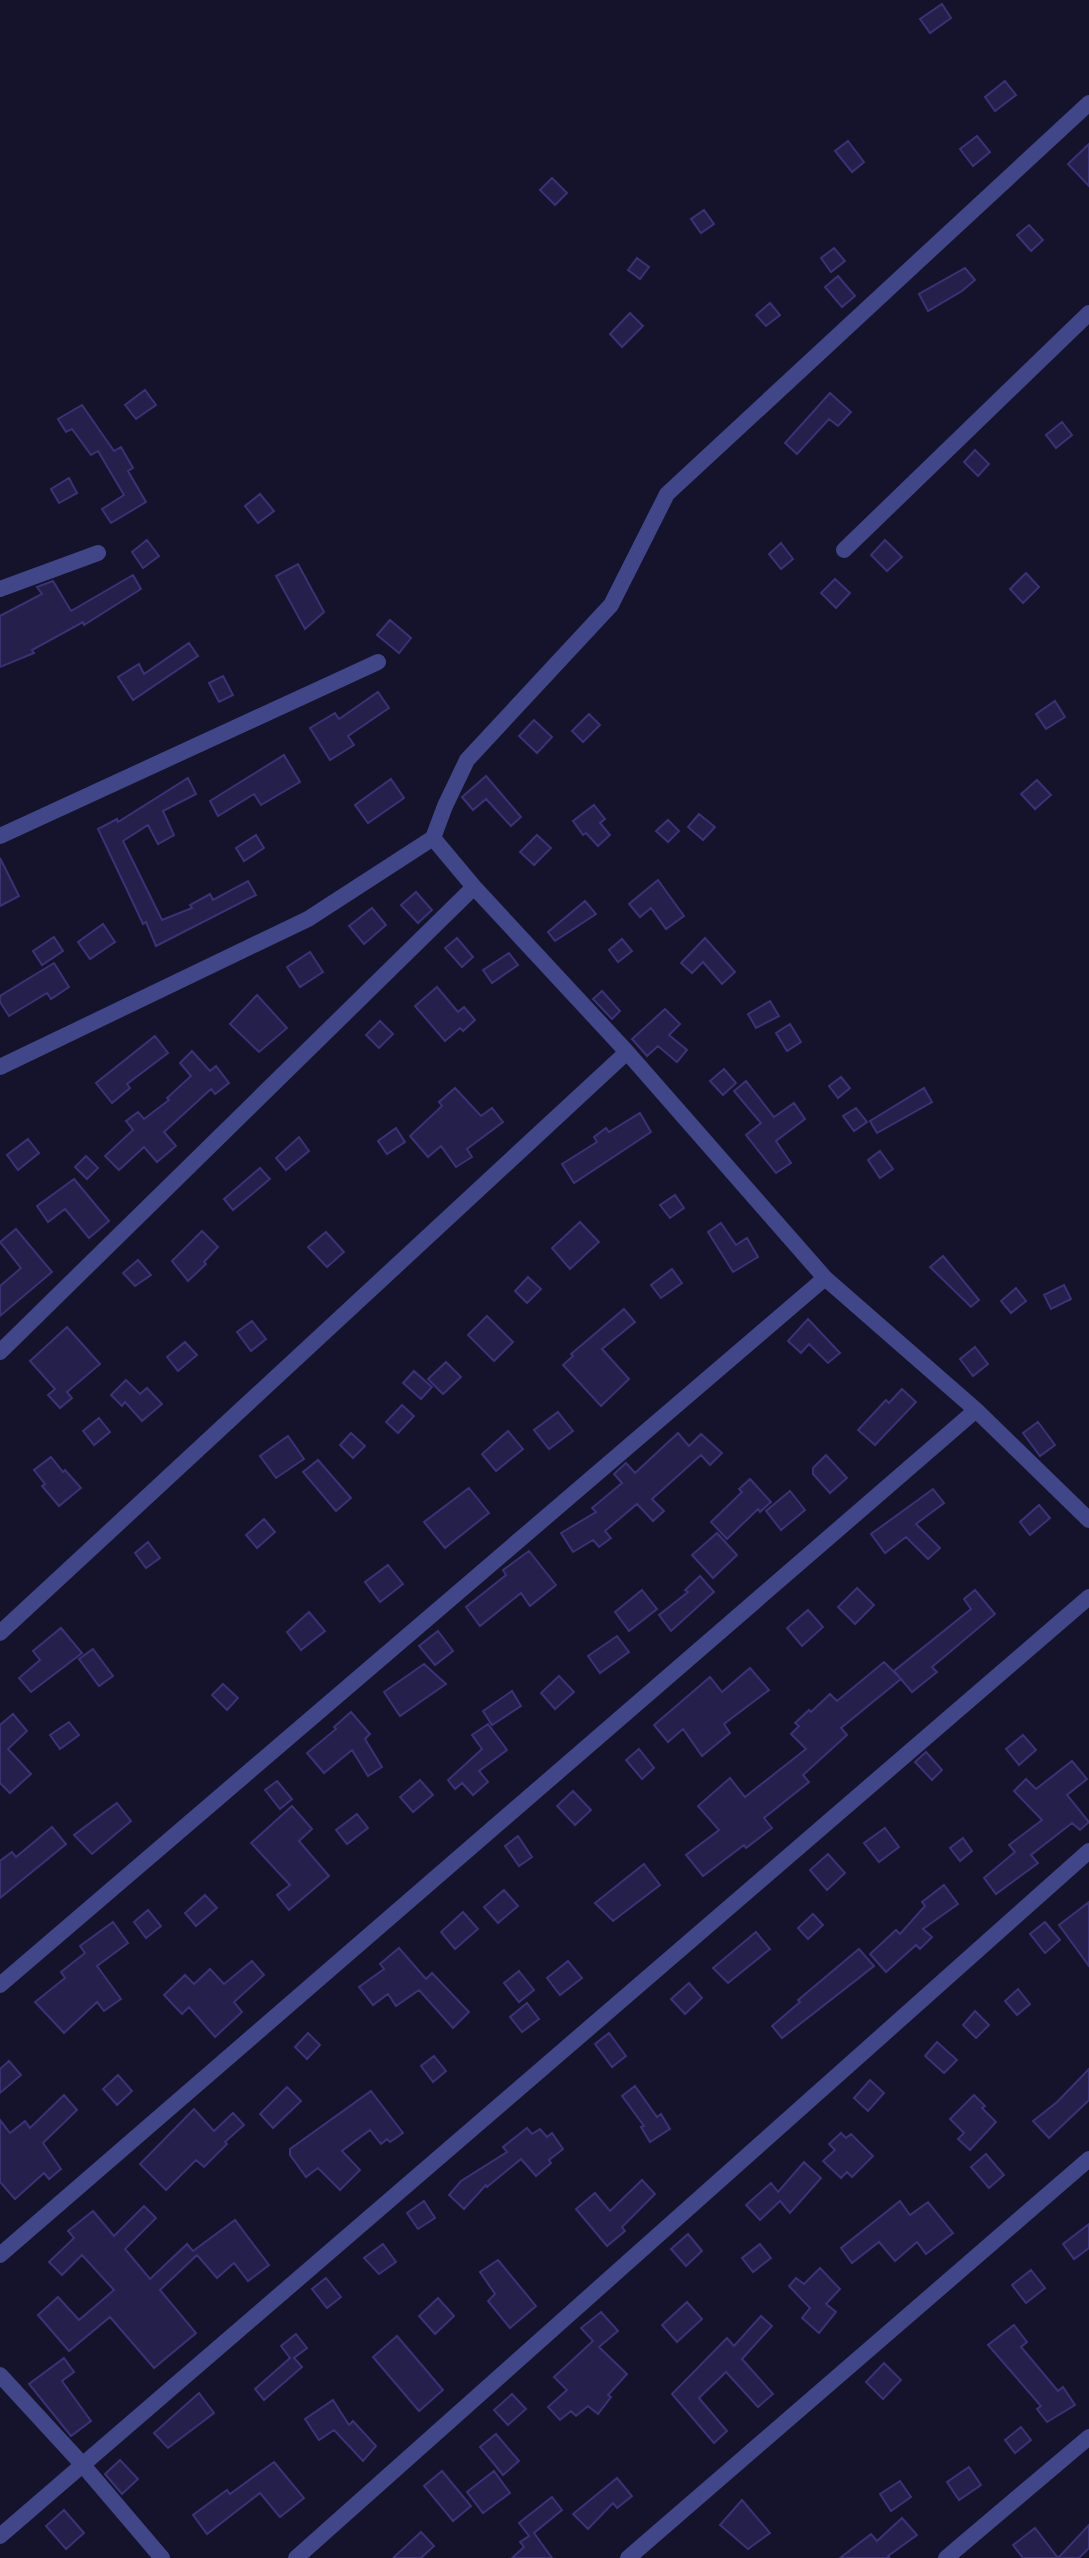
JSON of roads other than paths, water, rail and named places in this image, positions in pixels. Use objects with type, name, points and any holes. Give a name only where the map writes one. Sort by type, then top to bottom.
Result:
[{"type":"street","points":[[0,1067],[308,919],[433,838],[467,760],[611,605],[667,494],[1089,103]]},
{"type":"street","points":[[844,550],[1089,313]]},
{"type":"street","points":[[0,589],[98,553]]},
{"type":"street","points":[[0,836],[378,662]]},
{"type":"street","points":[[433,838],[474,887],[627,1052],[825,1278],[976,1410],[1089,1520]]},
{"type":"street","points":[[0,1352],[474,887]]},
{"type":"street","points":[[0,1633],[627,1052]]},
{"type":"street","points":[[0,1985],[825,1278]]},
{"type":"street","points":[[0,2255],[976,1410]]},
{"type":"street","points":[[0,2536],[1089,1597]]},
{"type":"street","points":[[296,2558],[1089,1851]]},
{"type":"street","points":[[628,2558],[1089,2159]]},
{"type":"street","points":[[0,2375],[82,2464],[162,2558]]},
{"type":"street","points":[[946,2558],[1089,2437]]}]
